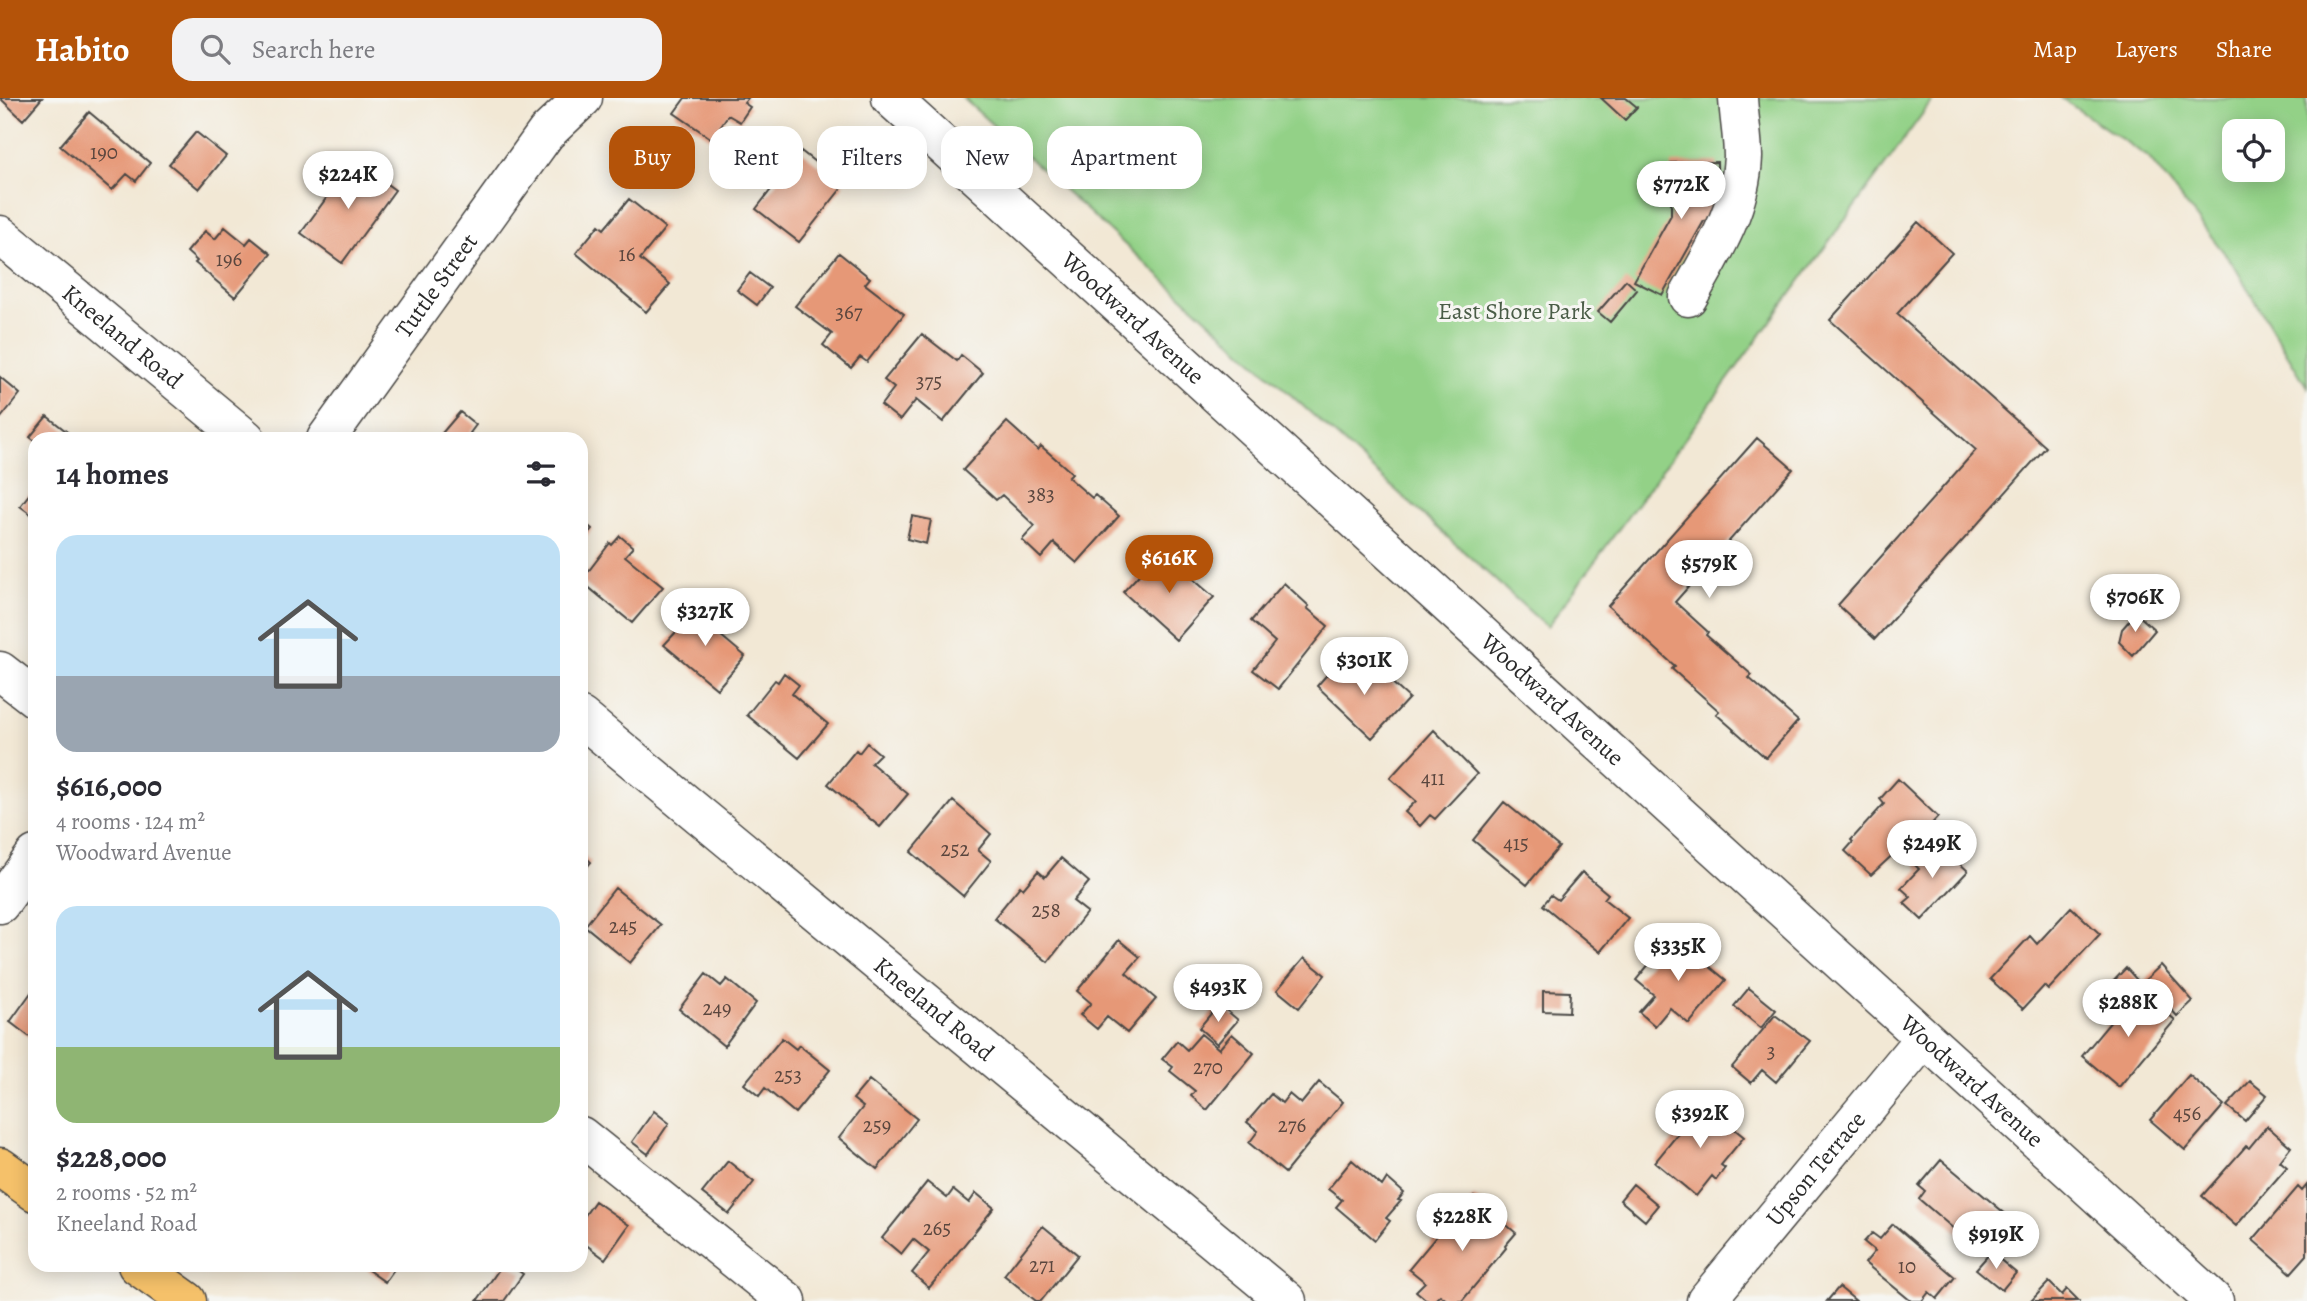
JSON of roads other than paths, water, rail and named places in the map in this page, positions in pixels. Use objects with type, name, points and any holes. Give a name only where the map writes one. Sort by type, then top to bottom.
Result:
[{"type":"main road","points":[[0,1167],[28,1187]]},
{"type":"main road","points":[[147,1272],[187,1301]]},
{"type":"street","name":"Tuttle Street","points":[[546,133],[560,98]]},
{"type":"street","name":"Tuttle Street","points":[[331,432],[546,133],[583,98]]},
{"type":"street","name":"Woodward Avenue","points":[[891,98],[2214,1301]]},
{"type":"street","points":[[1688,297],[1721,238],[1734,205],[1743,158],[1738,98]]},
{"type":"street","name":"Kneeland Road","points":[[0,235],[238,432]]},
{"type":"street","points":[[0,671],[28,693]]},
{"type":"street","name":"Kneeland Road","points":[[588,722],[1287,1301]]},
{"type":"street","points":[[0,904],[28,865]]},
{"type":"street","name":"Upson Terrace","points":[[1706,1301],[1924,1038]]},
{"type":"street","points":[[588,1142],[787,1301]]},
{"type":"park label","name":"East Shore Park","points":[[1515,311]]}]
